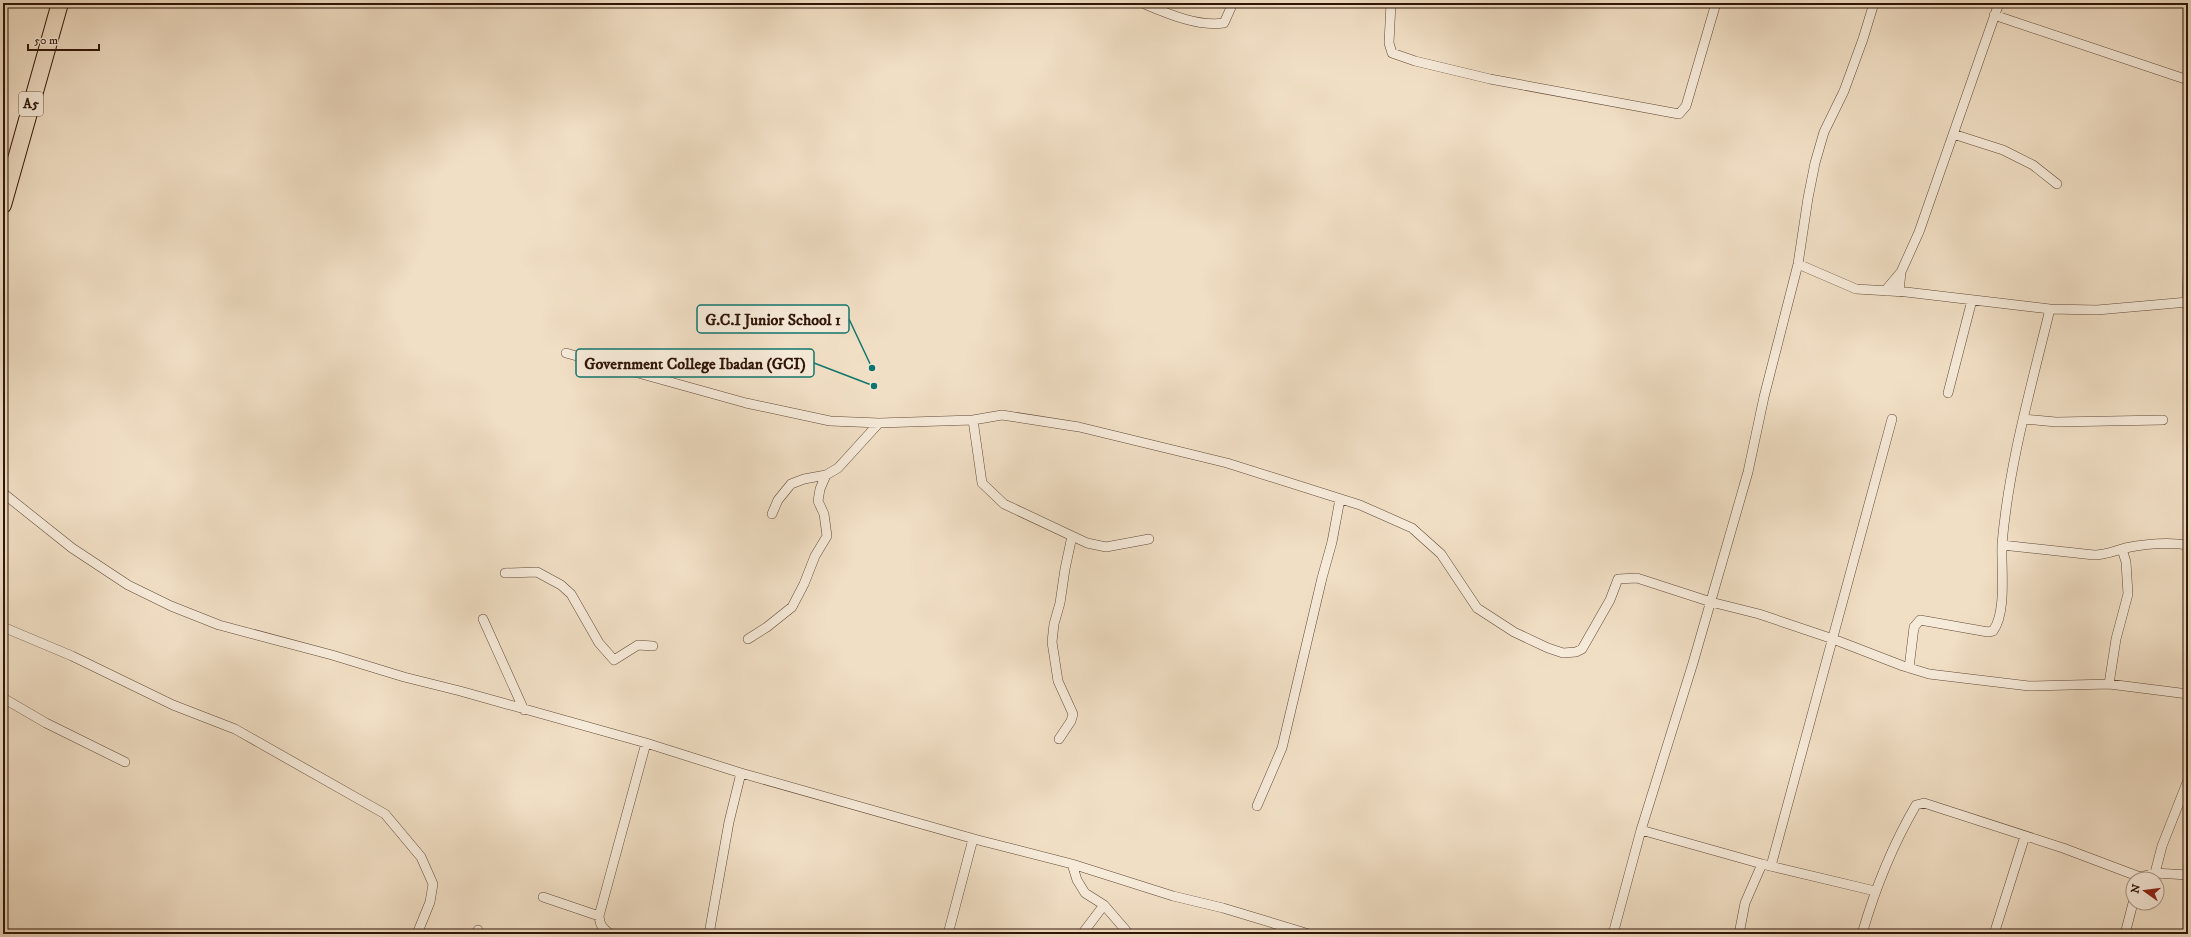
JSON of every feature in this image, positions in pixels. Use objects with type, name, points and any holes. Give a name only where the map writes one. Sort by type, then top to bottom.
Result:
[{"type":"highway","name":"A5","points":[[3,205],[60,3]]},
{"type":"street","points":[[1142,3],[1165,12],[1200,22],[1216,24],[1224,23],[1233,3]]},
{"type":"street","points":[[1391,3],[1389,43],[1392,54],[1490,79],[1679,114],[1686,106],[1716,3]]},
{"type":"street","points":[[1613,934],[1641,830],[1711,602],[1748,472],[1764,397],[1798,264],[1815,162],[1824,132],[1844,91],[1863,39],[1874,3]]},
{"type":"street","points":[[1885,291],[1901,272],[1919,232],[1999,3]]},
{"type":"street","points":[[1994,15],[2188,80]]},
{"type":"street","points":[[1953,134],[2003,150],[2033,166],[2057,184]]},
{"type":"street","points":[[1798,264],[1856,289],[1899,292],[2050,309],[2097,310],[2188,302],[2188,270]]},
{"type":"street","points":[[1899,292],[1901,272]]},
{"type":"street","points":[[1948,393],[1972,300]]},
{"type":"street","points":[[1908,668],[1914,627],[1920,620],[1988,632],[1993,631],[2000,615],[2002,545],[2011,468],[2050,309]]},
{"type":"street","points":[[566,353],[752,404],[830,421],[879,422],[973,420],[1002,415],[1078,427],[1228,463],[1340,499],[1412,528],[1441,554],[1477,608],[1514,632],[1548,648],[1563,653],[1576,652],[1582,649],[1610,600],[1618,579],[1637,578],[1711,602],[1759,614],[1833,639],[1908,668],[1930,674],[2029,686],[2109,684],[2188,694]]},
{"type":"street","points":[[1740,934],[1745,903],[1767,865],[1833,639],[1892,419]]},
{"type":"street","points":[[2023,419],[2056,422],[2162,420]]},
{"type":"street","points":[[973,420],[982,483],[1004,504],[1087,543],[1106,547],[1149,539]]},
{"type":"street","points":[[772,514],[778,500],[790,484],[804,479],[826,475],[838,468],[879,422]]},
{"type":"street","points":[[748,639],[767,627],[792,607],[804,584],[815,556],[826,536],[824,514],[818,501],[820,489],[826,475]]},
{"type":"street","points":[[3,493],[72,548],[128,584],[171,606],[219,625],[332,655],[404,677],[460,691],[973,839],[1072,864],[1173,896],[1223,908],[1309,934]]},
{"type":"street","points":[[1257,806],[1284,741],[1318,592],[1332,542],[1340,499]]},
{"type":"street","points":[[1059,739],[1071,721],[1073,714],[1058,681],[1052,642],[1054,624],[1060,603],[1064,569],[1072,536]]},
{"type":"street","points":[[2002,545],[2094,556],[2106,555],[2122,549],[2145,544],[2188,545]]},
{"type":"street","points":[[2109,684],[2116,639],[2128,594],[2126,562],[2122,549]]},
{"type":"street","points":[[505,573],[536,572],[562,585],[571,594],[599,642],[614,660],[638,645],[653,646]]},
{"type":"street","points":[[483,619],[524,710]]},
{"type":"street","points":[[3,627],[72,656],[173,705],[235,729],[386,814],[421,857],[433,884],[430,902],[417,934]]},
{"type":"street","points":[[3,698],[46,723],[125,762]]},
{"type":"street","points":[[611,934],[604,930],[600,924],[599,916],[646,744]]},
{"type":"street","points":[[709,934],[729,822],[741,773]]},
{"type":"street","points":[[2156,871],[2162,846],[2188,780]]},
{"type":"street","points":[[1862,934],[1875,890],[1916,805],[1924,803],[2025,836],[2125,873]]},
{"type":"street","points":[[1641,830],[1767,865],[1875,890]]},
{"type":"street","points":[[1994,934],[2025,836]]},
{"type":"street","points":[[948,934],[973,839]]},
{"type":"street","points":[[1072,864],[1077,880],[1085,893],[1104,905],[1129,934]]},
{"type":"street","points":[[2165,874],[2188,875]]},
{"type":"street","points":[[543,897],[599,916]]},
{"type":"street","points":[[1082,934],[1104,905]]},
{"type":"street","points":[[2124,934],[2131,911]]},
{"type":"place","name":"G.C.I Junior School 1","points":[[872,368]]},
{"type":"place","name":"Government College Ibadan (GCI)","points":[[874,386]]}]
